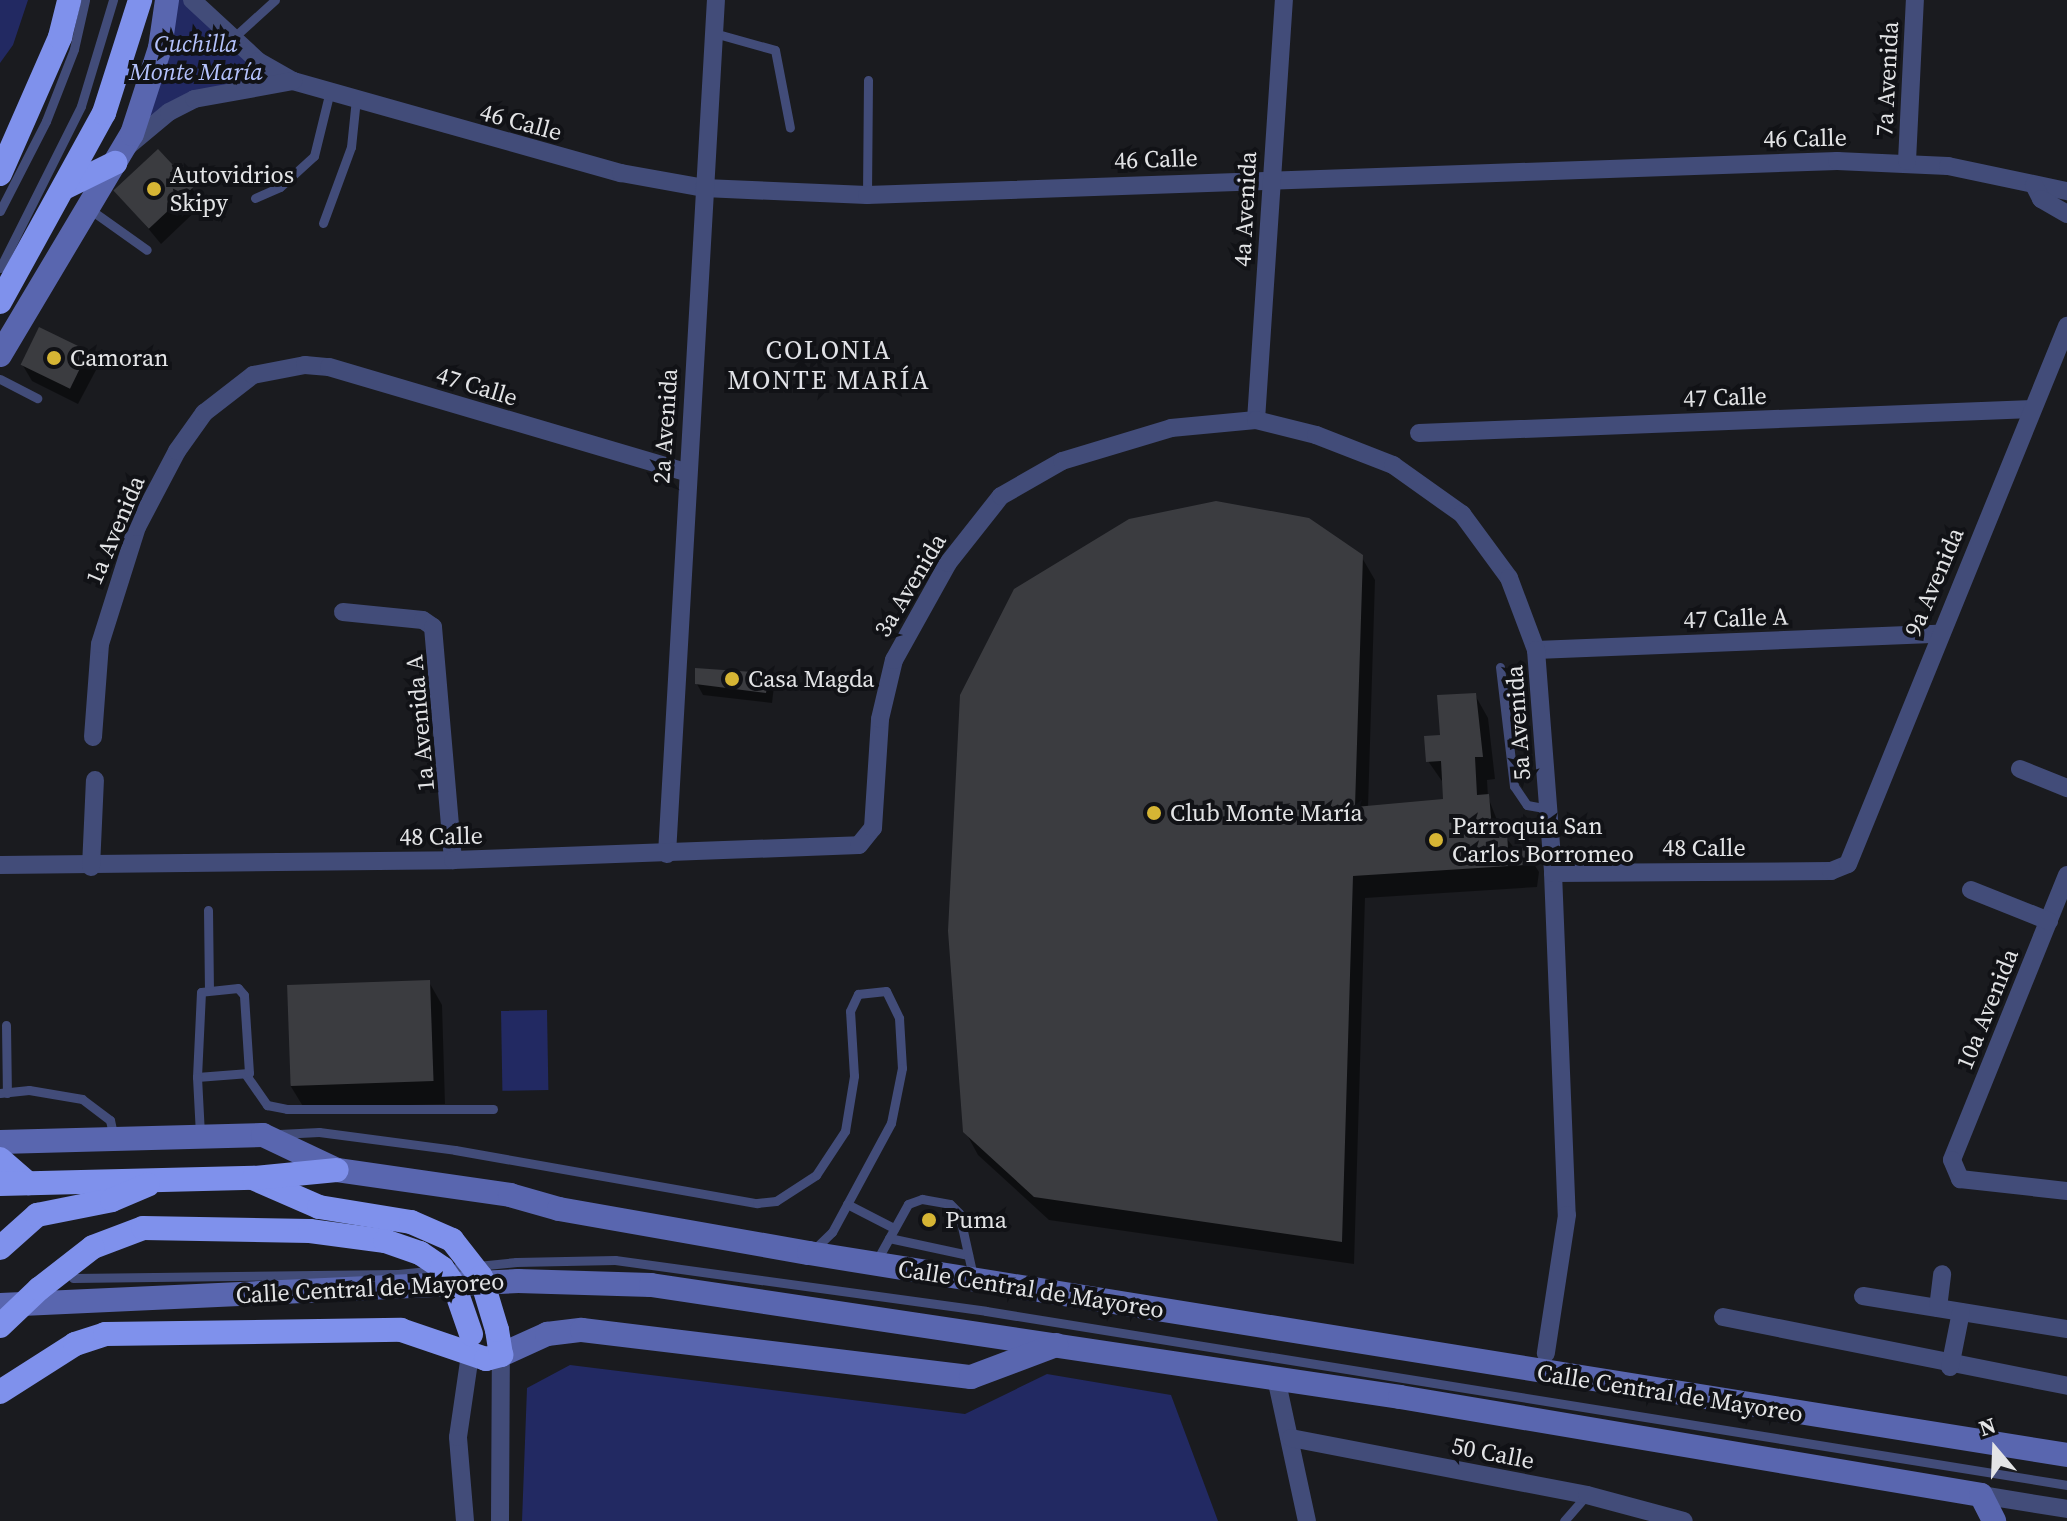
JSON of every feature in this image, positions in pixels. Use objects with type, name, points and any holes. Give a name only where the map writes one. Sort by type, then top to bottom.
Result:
[{"type":"highway","points":[[3,162],[60,37],[69,0]]},
{"type":"highway","points":[[0,302],[104,113],[140,0]]},
{"type":"highway","points":[[66,187],[119,157]]},
{"type":"highway","points":[[0,1159],[28,1183]]},
{"type":"highway","points":[[0,1184],[254,1178],[337,1170]]},
{"type":"highway","points":[[0,1392],[75,1344],[128,1332],[401,1330],[471,1344],[501,1355],[481,1277],[452,1240],[411,1222],[319,1207],[254,1178]]},
{"type":"highway","points":[[2,1247],[37,1215],[112,1200],[162,1179]]},
{"type":"highway","points":[[0,1326],[93,1247],[143,1228],[310,1231],[385,1241],[420,1253],[442,1268],[454,1285],[471,1344]]},
{"type":"main road","points":[[0,355],[119,157],[151,81],[167,0]]},
{"type":"main road","name":"Calle Central de Mayoreo","points":[[0,1142],[263,1135],[337,1170],[510,1195],[559,1209],[874,1264],[2067,1455]]},
{"type":"main road","name":"Calle Central de Mayoreo","points":[[0,1305],[32,1296],[518,1281],[611,1282],[1276,1378],[1981,1495]]},
{"type":"main road","points":[[501,1355],[547,1334],[582,1330],[971,1377],[1056,1345]]},
{"type":"main road","points":[[1981,1495],[1994,1521]]},
{"type":"street","name":"46 Calle","points":[[192,0],[232,39],[293,81],[621,173],[704,188],[867,195],[1272,178],[1907,161],[2067,191]]},
{"type":"street","name":"2a Avenida","points":[[667,854],[686,472],[716,0]]},
{"type":"street","name":"4a Avenida","points":[[1256,420],[1284,0]]},
{"type":"street","name":"7a Avenida","points":[[1907,161],[1915,0]]},
{"type":"street","name":"46 Calle","points":[[119,157],[169,112],[194,99],[293,81]]},
{"type":"street","points":[[2034,185],[2041,199],[2067,214]]},
{"type":"street","name":"9a Avenida","points":[[1852,859],[1938,634],[2067,326]]},
{"type":"street","name":"47 Calle","points":[[253,375],[305,365],[329,367],[686,472]]},
{"type":"street","name":"1a Avenida","points":[[93,737],[100,644],[137,527],[177,451],[204,413],[253,375]]},
{"type":"street","name":"47 Calle","points":[[1419,433],[2033,409]]},
{"type":"street","name":"5a Avenida","points":[[1256,420],[1316,435],[1393,465],[1462,514],[1509,578],[1536,650],[1553,873],[1567,1215],[1546,1353]]},
{"type":"street","name":"3a Avenida","points":[[873,828],[880,719],[905,634],[966,536],[1001,496],[1062,461],[1171,428],[1256,420]]},
{"type":"street","name":"1a Avenida A","points":[[343,612],[423,620],[433,627],[453,860]]},
{"type":"street","name":"47 Calle A","points":[[1536,650],[1938,634]]},
{"type":"street","points":[[2020,769],[2067,788]]},
{"type":"street","points":[[91,867],[95,780]]},
{"type":"street","name":"48 Calle","points":[[0,865],[91,867],[667,854],[859,845],[873,828]]},
{"type":"street","name":"48 Calle","points":[[1553,873],[1831,871],[1852,859]]},
{"type":"street","name":"10a Avenida","points":[[2065,887],[1952,1160],[1960,1179],[2067,1191]]},
{"type":"street","points":[[1971,890],[2049,921]]},
{"type":"street","points":[[1938,1308],[1942,1274]]},
{"type":"street","points":[[1863,1296],[2067,1329]]},
{"type":"street","points":[[1950,1367],[1961,1312]]},
{"type":"street","points":[[1723,1317],[1950,1367],[2067,1386]]},
{"type":"street","points":[[465,1521],[458,1437],[471,1344]]},
{"type":"street","points":[[500,1521],[501,1355]]},
{"type":"street","points":[[1276,1378],[1307,1521]]},
{"type":"street","name":"50 Calle","points":[[1291,1438],[1587,1495],[1684,1521]]},
{"type":"street","name":"Calle Central de Mayoreo","points":[[1981,1495],[2067,1509]]},
{"type":"lane","points":[[0,211],[46,121],[74,49],[85,0]]},
{"type":"lane","points":[[0,268],[81,106],[113,0]]},
{"type":"lane","points":[[232,39],[275,0]]},
{"type":"lane","points":[[714,33],[775,50],[790,128]]},
{"type":"lane","points":[[867,195],[868,80]]},
{"type":"lane","points":[[255,198],[280,187],[314,156],[330,91]]},
{"type":"lane","points":[[323,223],[351,147],[356,99]]},
{"type":"lane","points":[[88,208],[147,250]]},
{"type":"lane","points":[[0,379],[37,398]]},
{"type":"lane","points":[[1500,667],[1514,786],[1527,805],[1549,809]]},
{"type":"lane","points":[[200,1135],[197,1077],[199,999],[209,987],[208,910]]},
{"type":"lane","points":[[197,1077],[246,1075],[250,1070],[244,995],[238,988],[209,987]]},
{"type":"lane","points":[[263,1135],[319,1132],[455,1150],[757,1203],[776,1201],[816,1175],[845,1131],[854,1076],[850,1011],[858,994],[873,989],[886,991],[899,1018],[902,1068],[891,1123],[832,1232],[809,1253]]},
{"type":"lane","points":[[6,1025],[4,1093],[29,1090],[82,1099],[110,1120],[114,1139]]},
{"type":"lane","points":[[246,1075],[267,1105],[287,1109],[493,1109]]},
{"type":"lane","points":[[874,1264],[908,1204],[922,1199],[950,1204],[959,1213],[973,1280]]},
{"type":"lane","points":[[847,1204],[892,1233],[968,1255]]},
{"type":"lane","points":[[73,1278],[398,1274],[516,1262],[615,1260],[769,1279],[1636,1412],[2067,1485]]},
{"type":"lane","points":[[1564,1521],[1587,1495]]},
{"type":"green space","points":[[0,0],[28,0],[13,45],[0,63]]},
{"type":"green space","name":"Cuchilla Monte María","points":[[167,0],[190,0],[253,69],[293,81],[197,95],[146,123]]},
{"type":"green space","points":[[547,1010],[548,1090],[502,1091],[501,1011]]},
{"type":"green space","points":[[570,1365],[965,1414],[1047,1374],[1171,1395],[1218,1521],[522,1521],[527,1388]]},
{"type":"building","name":"Autovidrios Skipy","points":[[158,149],[193,187],[149,229],[113,191]]},
{"type":"building","name":"Camoran","points":[[39,327],[88,351],[70,389],[21,365]]},
{"type":"building","name":"Club Monte María","points":[[1216,501],[1309,518],[1363,555],[1355,807],[1443,799],[1441,761],[1426,762],[1424,736],[1440,735],[1437,695],[1476,693],[1483,757],[1475,757],[1477,795],[1489,794],[1492,828],[1507,832],[1508,849],[1526,848],[1525,865],[1353,876],[1342,1242],[1034,1197],[963,1132],[948,931],[960,695],[1014,589],[1129,519]]},
{"type":"building","name":"Casa Magda","points":[[695,668],[769,673],[766,693],[695,684]]},
{"type":"building","points":[[430,980],[434,1081],[291,1086],[287,985]]},
{"type":"place","name":"Autovidrios Skipy","points":[[154,189]]},
{"type":"place","name":"Camoran","points":[[54,358]]},
{"type":"place","name":"Casa Magda","points":[[732,679]]},
{"type":"place","name":"Club Monte María","points":[[1154,813]]},
{"type":"place","name":"Parroquia San Carlos Borromeo","points":[[1436,840]]},
{"type":"place","name":"Puma","points":[[929,1220]]},
{"type":"district","name":"COLONIA MONTE MARÍA","points":[[829,366]]}]
